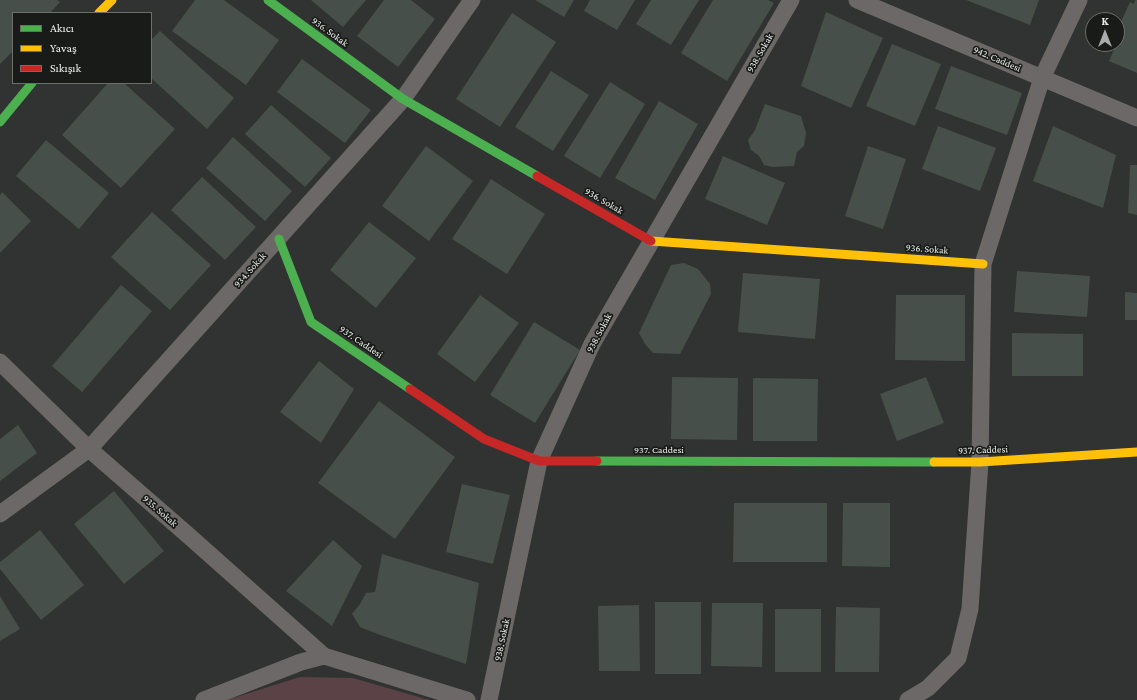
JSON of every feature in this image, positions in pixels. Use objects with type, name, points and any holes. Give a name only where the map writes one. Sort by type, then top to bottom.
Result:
[{"type":"street","points":[[100,12],[112,0]]},
{"type":"street","name":"936. Sokak","points":[[268,0],[403,99],[651,241],[983,264]]},
{"type":"street","name":"934. Sokak","points":[[0,514],[89,449],[403,99],[472,0]]},
{"type":"street","name":"938. Sokak","points":[[490,700],[539,461],[592,344],[791,0]]},
{"type":"street","name":"942. Caddesi","points":[[857,0],[1137,118]]},
{"type":"street","points":[[908,700],[928,688],[958,658],[970,609],[980,462],[983,264],[1042,78],[1079,0]]},
{"type":"street","points":[[0,122],[31,84]]},
{"type":"street","name":"937. Caddesi","points":[[279,239],[311,322],[484,439],[539,461],[980,462],[1137,452]]},
{"type":"street","name":"935. Sokak","points":[[0,362],[89,449],[324,656]]},
{"type":"street","points":[[204,700],[301,662],[324,656],[467,700]]},
{"type":"shaded area","points":[[300,677],[353,678],[429,700],[227,700]]},
{"type":"building","points":[[0,0],[57,0],[60,2],[51,12],[12,12],[12,52],[0,64]]},
{"type":"building","points":[[195,0],[224,0],[279,40],[246,85],[172,31]]},
{"type":"building","points":[[311,0],[366,0],[343,27]]},
{"type":"building","points":[[384,0],[411,0],[435,19],[398,67],[357,36]]},
{"type":"building","points":[[535,0],[574,0],[564,17]]},
{"type":"building","points":[[590,0],[635,0],[617,30],[584,11]]},
{"type":"building","points":[[651,0],[699,0],[671,45],[636,24]]},
{"type":"building","points":[[713,0],[768,0],[774,3],[727,81],[681,53]]},
{"type":"building","points":[[966,0],[1039,0],[1030,25]]},
{"type":"building","points":[[1135,0],[1137,0],[1137,73],[1109,61],[1113,52],[1125,52],[1125,13],[1130,2],[1134,4]]},
{"type":"building","points":[[826,12],[883,38],[851,108],[801,86]]},
{"type":"building","points":[[512,13],[556,42],[500,127],[456,99]]},
{"type":"building","points":[[160,31],[234,98],[207,129],[152,79],[152,39]]},
{"type":"building","points":[[892,44],[941,64],[915,126],[866,106]]},
{"type":"building","points":[[302,59],[371,110],[345,143],[277,92]]},
{"type":"building","points":[[951,66],[1022,93],[1007,135],[935,109]]},
{"type":"building","points":[[551,71],[589,95],[553,151],[515,127]]},
{"type":"building","points":[[610,82],[645,104],[600,178],[564,156]]},
{"type":"building","points":[[107,84],[125,84],[175,129],[121,188],[62,135]]},
{"type":"building","points":[[659,101],[698,124],[655,200],[615,178]]},
{"type":"building","points":[[765,104],[801,116],[806,133],[804,146],[797,152],[794,166],[772,167],[764,165],[759,156],[751,150],[748,140],[755,130]]},
{"type":"building","points":[[271,105],[331,158],[305,187],[245,134]]},
{"type":"building","points":[[938,126],[996,148],[980,191],[922,169]]},
{"type":"building","points":[[1053,126],[1116,155],[1103,208],[1033,181]]},
{"type":"building","points":[[233,137],[292,191],[265,221],[206,168]]},
{"type":"building","points":[[46,140],[109,193],[79,229],[16,176]]},
{"type":"building","points":[[426,146],[473,181],[429,241],[382,206]]},
{"type":"building","points":[[868,146],[906,159],[883,229],[845,216]]},
{"type":"building","points":[[723,156],[785,183],[767,225],[705,199]]},
{"type":"building","points":[[1130,165],[1137,165],[1137,215],[1128,213]]},
{"type":"building","points":[[202,177],[256,227],[225,260],[171,210]]},
{"type":"building","points":[[491,179],[545,214],[507,274],[452,239]]},
{"type":"building","points":[[2,192],[31,221],[0,253],[0,195]]},
{"type":"building","points":[[152,212],[211,265],[170,310],[111,257]]},
{"type":"building","points":[[369,222],[416,258],[376,308],[330,270]]},
{"type":"building","points":[[684,263],[698,269],[710,284],[711,294],[680,354],[653,353],[645,344],[639,333],[671,265]]},
{"type":"building","points":[[1017,271],[1090,276],[1087,317],[1014,312]]},
{"type":"building","points":[[743,273],[820,279],[815,339],[738,332]]},
{"type":"building","points":[[121,285],[152,311],[82,392],[52,366]]},
{"type":"building","points":[[1125,292],[1137,293],[1137,320],[1125,320]]},
{"type":"building","points":[[480,295],[519,323],[475,382],[437,354]]},
{"type":"building","points":[[896,295],[965,295],[965,361],[895,360]]},
{"type":"building","points":[[534,322],[580,350],[535,423],[490,395]]},
{"type":"building","points":[[1012,333],[1083,334],[1083,376],[1012,376]]},
{"type":"building","points":[[319,361],[354,389],[321,443],[280,412]]},
{"type":"building","points":[[672,377],[738,378],[737,440],[671,439]]},
{"type":"building","points":[[926,377],[944,423],[897,441],[880,394]]},
{"type":"building","points":[[753,378],[818,379],[817,441],[753,441]]},
{"type":"building","points":[[379,401],[455,457],[395,539],[318,483]]},
{"type":"building","points":[[18,425],[37,453],[0,481],[0,439]]},
{"type":"building","points":[[462,484],[510,495],[493,564],[446,552]]},
{"type":"building","points":[[114,491],[164,551],[124,584],[74,524]]},
{"type":"building","points":[[734,503],[827,503],[827,562],[733,562]]},
{"type":"building","points":[[843,503],[890,503],[890,567],[842,566]]},
{"type":"building","points":[[40,530],[84,585],[41,620],[0,569],[0,562]]},
{"type":"building","points":[[333,540],[362,566],[332,626],[286,591]]},
{"type":"building","points":[[382,554],[479,583],[466,664],[360,627],[352,614],[366,593],[375,592]]},
{"type":"building","points":[[0,596],[20,629],[0,641]]},
{"type":"building","points":[[655,602],[701,602],[701,674],[655,674]]},
{"type":"building","points":[[712,603],[763,603],[762,667],[711,666]]},
{"type":"building","points":[[639,605],[640,671],[599,671],[598,606]]},
{"type":"building","points":[[836,607],[880,608],[879,672],[835,672]]},
{"type":"building","points":[[775,609],[821,609],[821,672],[775,672]]},
{"type":"traffic: fast","points":[[268,0],[403,99],[537,176]]},
{"type":"traffic: fast","points":[[0,122],[31,84]]},
{"type":"traffic: fast","points":[[279,239],[311,322],[410,389]]},
{"type":"traffic: fast","points":[[597,461],[934,462]]},
{"type":"traffic: slow","points":[[100,12],[112,0]]},
{"type":"traffic: slow","points":[[651,241],[983,264]]},
{"type":"traffic: slow","points":[[934,462],[980,462],[1137,452]]},
{"type":"traffic: jam","points":[[537,176],[651,241]]},
{"type":"traffic: jam","points":[[410,389],[484,439],[539,461],[597,461]]}]
